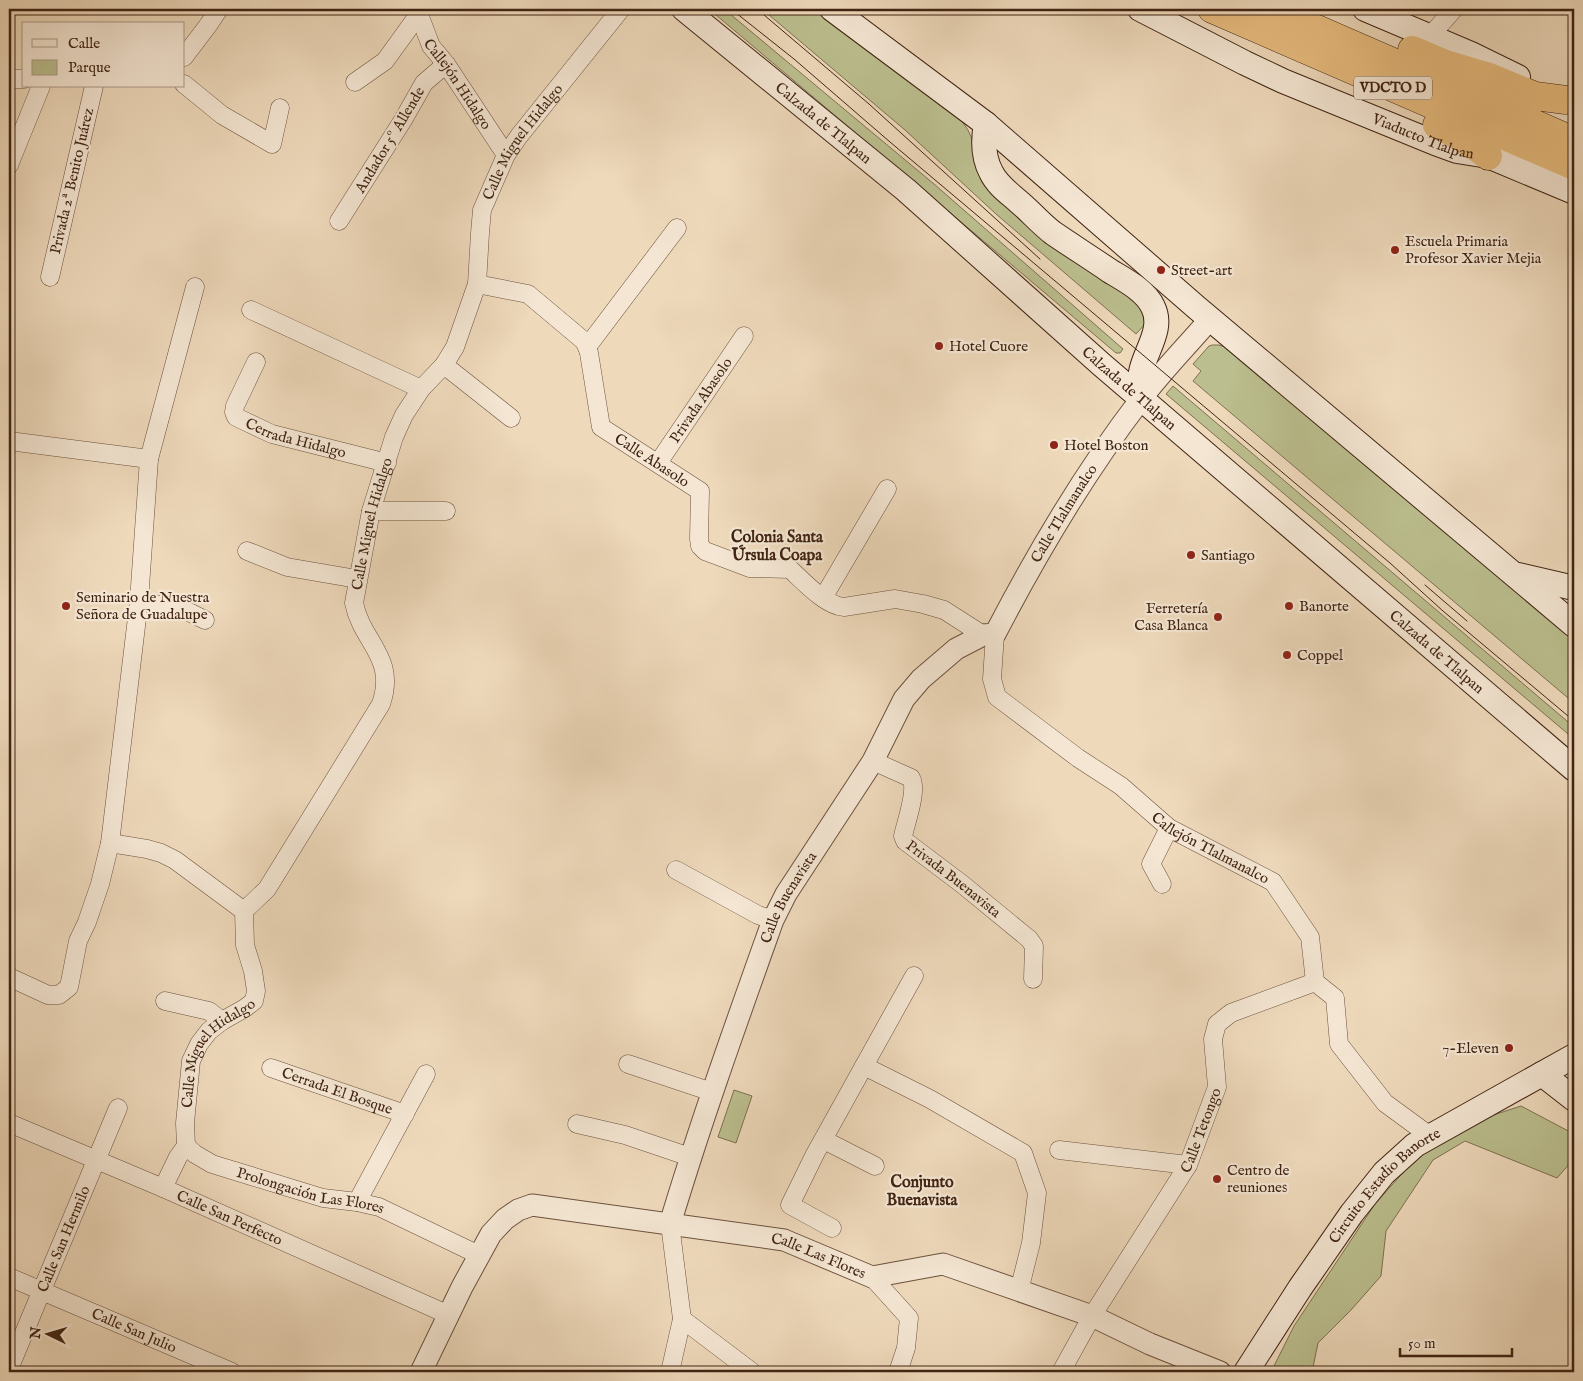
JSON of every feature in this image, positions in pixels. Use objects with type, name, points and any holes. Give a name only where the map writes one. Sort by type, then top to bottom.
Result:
[{"type":"highway","name":"Viaducto Tlalpan","points":[[1212,9],[1574,166]]},
{"type":"highway","name":"VDCTO D","points":[[1271,9],[1574,141]]},
{"type":"highway","points":[[1312,9],[1445,64],[1489,77],[1534,96],[1570,102]]},
{"type":"highway","points":[[1290,43],[1331,76],[1458,134],[1488,156]]},
{"type":"main road","name":"Calzada de Tlalpan","points":[[684,9],[906,190],[1141,398],[1574,769]]},
{"type":"main road","name":"Viaducto Tlalpan","points":[[1140,9],[1283,81],[1435,143],[1456,151],[1488,156],[1574,192]]},
{"type":"main road","points":[[1365,9],[1471,54],[1570,102]]},
{"type":"main road","points":[[839,12],[986,124],[1210,319],[1574,625]]},
{"type":"main road","points":[[986,124],[984,135],[986,156],[991,172],[1001,186],[1052,232],[1128,282],[1152,304],[1157,322],[1140,373],[1141,398]]},
{"type":"main road","points":[[1513,574],[1574,588]]},
{"type":"main road","name":"Circuito Estadio Banorte","points":[[1246,1372],[1300,1288],[1367,1193],[1384,1173],[1414,1145],[1574,1056]]},
{"type":"main road","points":[[1542,1074],[1574,1099]]},
{"type":"street","points":[[185,56],[210,24],[219,9]]},
{"type":"street","name":"Calle Miguel Hidalgo","points":[[186,1146],[185,1123],[191,1061],[199,1044],[209,1031],[254,1000],[256,991],[253,971],[245,945],[244,911],[267,889],[381,704],[385,691],[386,678],[383,663],[356,614],[354,603],[371,511],[394,437],[404,415],[421,389],[444,365],[455,347],[476,284],[482,210],[506,156],[519,136],[621,9]]},
{"type":"street","points":[[1430,36],[1454,9]]},
{"type":"street","points":[[355,82],[385,61],[418,11]]},
{"type":"street","name":"Callejón Hidalgo","points":[[418,11],[431,46],[446,64],[506,156]]},
{"type":"street","name":"Andador 5º Allende","points":[[339,221],[403,120],[424,83],[446,64]]},
{"type":"street","points":[[9,79],[22,79]]},
{"type":"street","points":[[185,85],[222,115],[272,144],[280,108]]},
{"type":"street","points":[[9,165],[40,88]]},
{"type":"street","name":"Privada 2ª Benito Juárez","points":[[50,276],[94,88]]},
{"type":"street","points":[[476,284],[528,294],[584,341],[587,346],[677,228]]},
{"type":"street","points":[[9,977],[48,995],[59,995],[69,987],[78,941],[87,922],[110,843],[140,602],[149,459],[195,287]]},
{"type":"street","points":[[251,310],[421,389]]},
{"type":"street","name":"Calle Tlalmanalco","points":[[989,635],[1044,544],[1098,460],[1141,398],[1210,319]]},
{"type":"street","name":"Privada Abasolo","points":[[658,463],[744,336]]},
{"type":"street","name":"Calle Abasolo","points":[[587,346],[601,427],[700,492],[699,539],[700,546],[705,552],[750,568],[790,569],[831,604],[844,607],[895,599],[923,604],[944,610],[989,635]]},
{"type":"street","name":"Cerrada Hidalgo","points":[[256,362],[235,406],[234,412],[236,417],[272,434],[387,463]]},
{"type":"street","points":[[444,365],[511,418]]},
{"type":"street","points":[[9,441],[149,459]]},
{"type":"street","points":[[823,598],[887,489]]},
{"type":"street","points":[[371,511],[446,510]]},
{"type":"street","points":[[247,551],[287,567],[358,579]]},
{"type":"street","points":[[140,602],[183,609],[205,620]]},
{"type":"street","name":"Calle Buenavista","points":[[670,1224],[712,1092],[773,920],[786,894],[873,761],[904,699],[921,679],[956,649],[989,635]]},
{"type":"street","name":"Callejón Tlalmanalco","points":[[989,635],[993,689],[997,697],[1078,758],[1121,786],[1169,828],[1273,882],[1310,937],[1315,982]]},
{"type":"street","name":"Privada Buenavista","points":[[873,761],[911,778],[914,782],[903,836],[905,840],[1029,939],[1034,946],[1033,979]]},
{"type":"street","points":[[1162,884],[1150,864],[1169,828]]},
{"type":"street","points":[[110,843],[147,849],[168,856],[244,911]]},
{"type":"street","points":[[676,870],[758,914],[773,920]]},
{"type":"street","points":[[832,1228],[790,1205],[914,976]]},
{"type":"street","points":[[1315,982],[1335,998],[1339,1044],[1385,1103],[1430,1136]]},
{"type":"street","name":"Calle Tetongo","points":[[1061,1372],[1092,1316],[1188,1165],[1217,1087],[1213,1039],[1217,1024],[1231,1013],[1315,982]]},
{"type":"street","points":[[165,1001],[209,1011],[222,1021]]},
{"type":"street","points":[[628,1064],[712,1092]]},
{"type":"street","points":[[864,1066],[930,1099],[1023,1152],[1037,1193],[1031,1242],[1020,1291]]},
{"type":"street","name":"Cerrada El Bosque","points":[[271,1068],[405,1114]]},
{"type":"street","points":[[358,1202],[426,1074]]},
{"type":"street","name":"Calle San Hermilo","points":[[9,1368],[118,1108]]},
{"type":"street","name":"Calle San Perfecto","points":[[9,1124],[163,1188],[449,1316]]},
{"type":"street","points":[[577,1124],[625,1135],[690,1157]]},
{"type":"street","points":[[824,1140],[875,1166]]},
{"type":"street","points":[[163,1188],[186,1146]]},
{"type":"street","name":"Prolongación Las Flores","points":[[186,1146],[212,1164],[323,1198],[358,1202],[379,1207],[479,1255]]},
{"type":"street","points":[[1059,1150],[1188,1165]]},
{"type":"street","name":"Calle Las Flores","points":[[421,1372],[491,1234],[505,1219],[518,1210],[532,1205],[784,1240],[872,1277],[943,1264],[1092,1316],[1150,1344],[1220,1372]]},
{"type":"street","points":[[670,1224],[682,1319],[670,1372]]},
{"type":"street","name":"Calle San Julio","points":[[9,1277],[232,1372]]},
{"type":"street","points":[[872,1277],[909,1318],[906,1348],[898,1372]]},
{"type":"street","points":[[682,1319],[696,1332],[752,1372]]},
{"type":"green space","points":[[709,9],[724,9],[934,184],[1123,349],[1120,353],[1116,353]]},
{"type":"green space","points":[[762,9],[825,9],[961,120],[968,130],[979,155],[1141,300],[1145,324],[1136,334],[996,214],[905,130]]},
{"type":"green space","points":[[1212,345],[1228,348],[1574,639],[1574,703],[1193,381],[1201,371],[1193,364]]},
{"type":"green space","points":[[1173,386],[1574,727],[1574,739],[1166,394]]},
{"type":"green space","points":[[734,1090],[752,1096],[736,1143],[718,1137]]},
{"type":"green space","points":[[1521,1106],[1574,1134],[1573,1160],[1557,1178],[1465,1141],[1433,1160],[1386,1231],[1381,1276],[1318,1343],[1312,1372],[1271,1372],[1294,1326],[1375,1204],[1417,1157],[1481,1119]]},
{"type":"tram line","points":[[731,9],[794,59],[1574,721]]},
{"type":"tram line","points":[[757,9],[869,104],[1040,259]]},
{"type":"tram line","points":[[1425,585],[1467,621]]},
{"type":"place","name":"Escuela Primaria Profesor Xavier Mejia","points":[[1395,250]]},
{"type":"place","name":"Street-art","points":[[1161,270]]},
{"type":"place","name":"Hotel Cuore","points":[[939,346]]},
{"type":"place","name":"Hotel Boston","points":[[1054,445]]},
{"type":"place","name":"Santiago","points":[[1191,555]]},
{"type":"place","name":"Seminario de Nuestra Señora de Guadalupe","points":[[66,606]]},
{"type":"place","name":"Banorte","points":[[1289,606]]},
{"type":"place","name":"Ferretería Casa Blanca","points":[[1218,617]]},
{"type":"place","name":"Coppel","points":[[1287,655]]},
{"type":"place","name":"7-Eleven","points":[[1509,1048]]},
{"type":"place","name":"Centro de reuniones","points":[[1217,1179]]},
{"type":"district","name":"Colonia Santa Úrsula Coapa","points":[[777,547]]},
{"type":"district","name":"Conjunto Buenavista","points":[[922,1192]]}]
